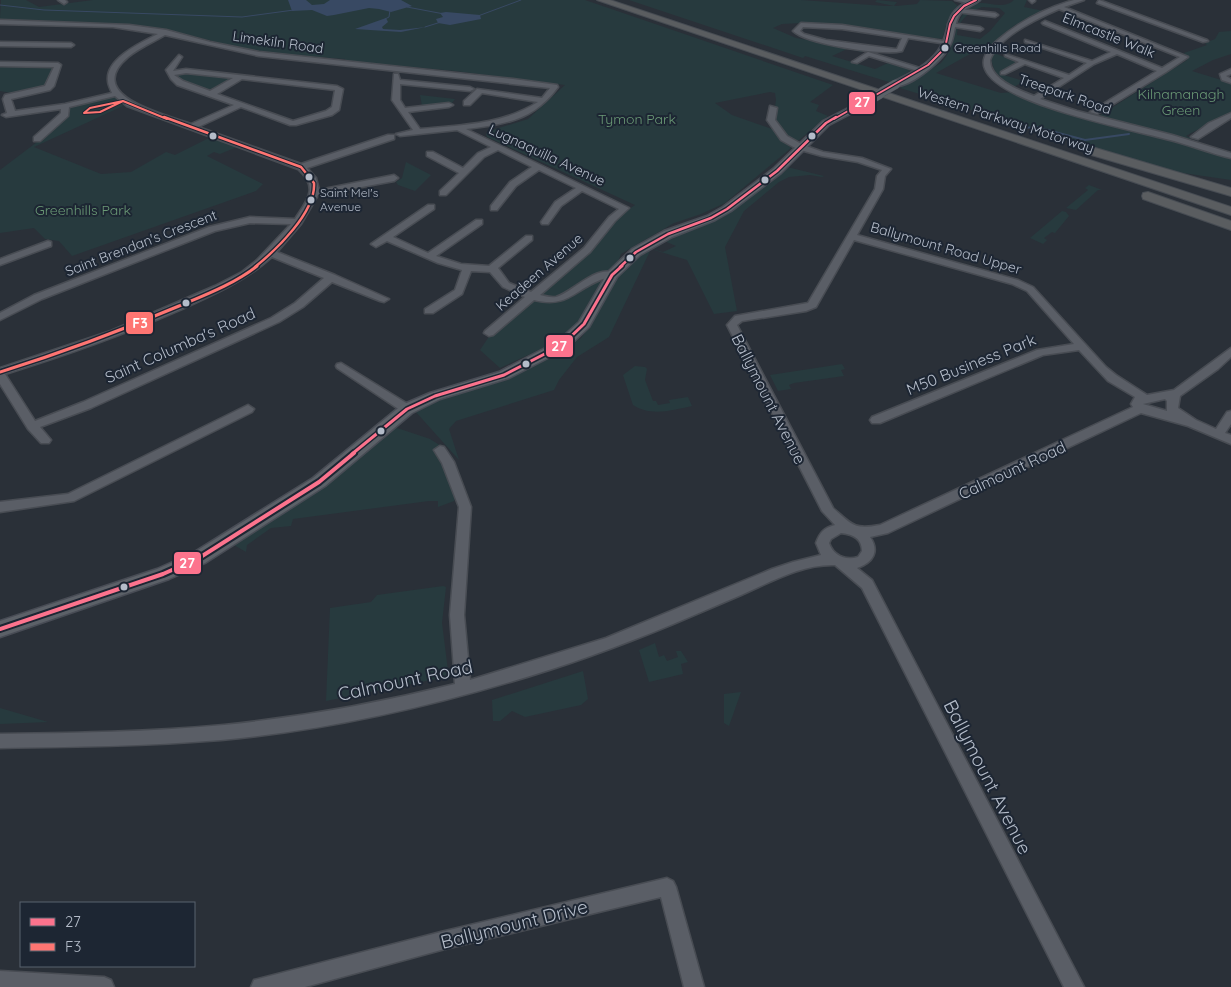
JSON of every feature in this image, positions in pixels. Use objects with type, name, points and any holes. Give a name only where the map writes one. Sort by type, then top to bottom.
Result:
[{"type":"highway","name":"Western Parkway Motorway","points":[[601,0],[870,96],[1231,211]]},
{"type":"highway","name":"Western Parkway Motorway","points":[[616,0],[944,108],[994,127],[1231,203]]},
{"type":"highway","points":[[870,96],[1231,228]]},
{"type":"highway","points":[[944,108],[1231,191]]},
{"type":"main road","points":[[0,630],[163,574],[199,558],[319,482],[407,409],[434,396],[504,375],[562,345],[584,324],[612,275],[622,263],[646,245],[727,209],[777,171],[826,124],[870,96],[921,70],[948,42],[950,26],[959,11],[973,1]]},
{"type":"street","points":[[958,0],[973,1]]},
{"type":"street","name":"Treepark Road","points":[[1076,0],[1016,29],[996,46],[987,58],[988,68],[996,79],[1015,91],[1094,119],[1190,143],[1231,156]]},
{"type":"street","points":[[1099,2],[1205,41]]},
{"type":"street","points":[[1059,7],[1184,57],[1164,71],[1094,112]]},
{"type":"street","points":[[959,11],[994,15]]},
{"type":"street","points":[[1137,22],[1146,20]]},
{"type":"street","name":"Limekiln Road","points":[[0,22],[123,26],[166,32],[225,48],[260,55],[553,86],[552,92],[542,100]]},
{"type":"street","name":"Elmcastle Walk","points":[[1045,23],[1164,71]]},
{"type":"street","points":[[906,36],[898,51],[834,43],[800,36],[797,28],[806,24],[906,36],[948,42]]},
{"type":"street","points":[[1115,28],[1127,25]]},
{"type":"street","points":[[950,26],[980,30]]},
{"type":"street","points":[[834,43],[842,28]]},
{"type":"street","points":[[45,440],[32,426],[0,374],[100,340],[239,278],[270,253],[298,222],[314,193],[316,184],[314,179],[301,167],[126,102],[116,94],[111,81],[116,66],[131,52],[166,32]]},
{"type":"street","points":[[1027,41],[1092,62]]},
{"type":"street","points":[[0,44],[71,45]]},
{"type":"street","points":[[1035,99],[1092,62],[1118,52]]},
{"type":"street","points":[[855,62],[866,53],[921,70]]},
{"type":"street","points":[[1007,55],[1068,77]]},
{"type":"street","points":[[170,73],[186,71],[339,89],[336,108],[298,123],[292,123],[180,83],[170,73],[171,66],[179,57]]},
{"type":"street","points":[[1003,73],[1022,62]]},
{"type":"street","points":[[0,64],[58,64],[50,86],[47,88],[10,96],[0,93]]},
{"type":"street","points":[[1231,71],[1222,75],[1231,81]]},
{"type":"street","points":[[210,94],[241,77]]},
{"type":"street","points":[[417,130],[396,100],[396,79],[470,89]]},
{"type":"street","points":[[467,102],[480,90],[542,100]]},
{"type":"street","points":[[10,96],[7,99],[8,115],[64,106],[116,94]]},
{"type":"street","points":[[400,134],[417,130],[517,118],[530,111],[542,100]]},
{"type":"street","points":[[191,127],[239,104]]},
{"type":"street","points":[[403,110],[450,105]]},
{"type":"street","points":[[36,139],[65,114],[64,106]]},
{"type":"street","points":[[773,108],[771,120],[773,124],[788,142],[800,147]]},
{"type":"street","points":[[1195,137],[1231,115]]},
{"type":"street","name":"Lugnaquilla Avenue","points":[[460,126],[460,129],[625,208]]},
{"type":"street","points":[[301,167],[391,137]]},
{"type":"street","points":[[443,193],[481,155],[498,147]]},
{"type":"street","name":"Ballymount Road Upper","points":[[800,147],[822,154],[859,160],[888,169],[882,176],[879,189],[852,236],[1024,286],[1036,294],[1081,346],[1112,378],[1142,404],[1156,412],[1192,423],[1231,440]]},
{"type":"street","points":[[430,154],[464,172]]},
{"type":"street","points":[[494,208],[513,184],[539,166]]},
{"type":"street","points":[[314,193],[394,178]]},
{"type":"street","points":[[545,222],[558,204],[582,187]]},
{"type":"street","points":[[376,244],[431,207]]},
{"type":"street","name":"Keadeen Avenue","points":[[489,333],[587,250],[612,219],[625,208]]},
{"type":"street","name":"Saint Brendan's Crescent","points":[[0,317],[38,297],[212,230],[250,220],[298,222]]},
{"type":"street","points":[[430,256],[478,222]]},
{"type":"street","name":"Ballymount Avenue","points":[[852,236],[812,305],[806,308],[739,318],[732,325],[828,511],[861,540],[867,584],[1074,987]]},
{"type":"street","points":[[385,237],[430,256],[467,268],[490,269],[497,272],[506,286],[550,300],[569,295],[605,274],[612,275]]},
{"type":"street","points":[[490,269],[529,238]]},
{"type":"street","points":[[0,262],[48,244]]},
{"type":"street","points":[[270,253],[384,299]]},
{"type":"street","points":[[429,311],[459,292],[467,268]]},
{"type":"street","name":"Saint Columba's Road","points":[[32,426],[96,401],[275,320],[299,305],[332,277]]},
{"type":"street","name":"M50 Business Park","points":[[876,420],[1040,352],[1081,346]]},
{"type":"street","name":"Calmount Road","points":[[1156,412],[1176,393],[1214,368],[1231,351]]},
{"type":"street","points":[[341,366],[407,409]]},
{"type":"street","name":"Ballymount Road Upper","points":[[1176,393],[1172,402],[1172,410],[1192,423]]},
{"type":"street","name":"Calmount Road","points":[[861,540],[1142,404],[1176,393]]},
{"type":"street","points":[[0,507],[70,498],[248,409]]},
{"type":"street","points":[[1218,434],[1231,415]]},
{"type":"street","points":[[440,450],[448,462],[465,507],[458,615],[463,689]]},
{"type":"street","points":[[824,540],[835,529],[861,540],[857,563],[839,562],[825,551],[824,540],[828,511]]},
{"type":"street","name":"Calmount Road","points":[[799,565],[824,540]]},
{"type":"street","name":"Ballymount Avenue","points":[[839,562],[867,584]]},
{"type":"street","name":"Calmount Road","points":[[0,741],[128,739],[256,729],[398,704],[527,672],[627,637],[799,565],[839,562]]},
{"type":"street","name":"Ballymount Drive","points":[[261,987],[288,982],[547,915],[668,887],[694,987]]},
{"type":"street","points":[[0,980],[104,987]]},
{"type":"green space","name":"Tymon Park","points":[[1,0],[26,0],[39,7],[93,0],[585,0],[833,85],[810,102],[819,105],[816,111],[828,116],[799,140],[790,140],[773,120],[776,100],[775,93],[770,92],[715,103],[732,115],[772,129],[791,148],[725,203],[674,223],[621,254],[617,264],[607,271],[578,325],[563,339],[500,368],[480,350],[488,338],[591,251],[616,218],[635,205],[487,137],[486,134],[489,131],[528,119],[565,85],[455,71],[346,61],[345,59],[261,53],[159,28],[119,24],[0,19]]},
{"type":"green space","points":[[629,0],[801,0],[896,6],[917,4],[920,0],[952,1],[959,7],[948,19],[942,39],[801,23],[782,24],[773,28],[796,38],[866,50],[862,52],[847,49],[832,56],[875,69],[890,62],[913,69],[892,83],[805,56],[803,58]]},
{"type":"green space","points":[[877,0],[897,2],[894,6],[875,2]]},
{"type":"green space","points":[[1014,0],[1027,0],[1024,7],[1044,11],[1015,25],[986,49],[979,49],[936,73],[1001,93],[1014,92],[1231,157],[1231,180],[1176,172],[900,88],[941,63],[951,47],[961,17],[974,4],[1005,5]],"holes":[[[982,7],[999,8],[1005,13],[990,31],[980,39],[957,35],[962,21],[973,11]]]},
{"type":"green space","name":"Kilnamanagh Green","points":[[1231,31],[1231,54],[1213,60],[1192,71],[1231,83],[1231,113],[1186,136],[1191,138],[1188,140],[1099,116],[1187,60],[1184,53],[1207,45],[1205,43],[1215,39],[1219,32]]},
{"type":"green space","points":[[994,53],[1017,62],[1000,74],[1024,81],[1014,87],[1001,79],[995,72],[992,63],[991,57]]},
{"type":"green space","points":[[0,64],[55,64],[48,86],[12,93],[0,91]]},
{"type":"green space","points":[[185,72],[233,78],[208,92],[184,83],[175,76]]},
{"type":"green space","points":[[420,95],[455,99],[452,103],[422,106]]},
{"type":"green space","name":"Greenhills Park","points":[[114,96],[123,106],[34,147],[101,174],[131,172],[166,152],[175,155],[211,137],[237,147],[220,154],[214,152],[207,156],[263,184],[256,191],[72,256],[59,241],[45,239],[34,228],[0,233],[0,170],[37,142],[67,114],[68,106]]},
{"type":"green space","points":[[406,162],[431,175],[415,191],[398,185],[396,182],[402,178]]},
{"type":"green space","points":[[787,167],[824,176],[789,177],[779,182],[744,211],[725,247],[737,311],[714,314],[687,260],[651,249],[609,337],[577,357],[559,380],[554,390],[456,421],[449,429],[459,460],[415,411],[436,399],[507,380],[556,355],[581,338],[595,318],[613,282],[622,270],[648,248],[663,252],[676,246],[662,240],[719,219],[731,212]]},
{"type":"green space","points":[[1089,185],[1102,190],[1098,190],[1076,210],[1066,208],[1088,190],[1085,188]]},
{"type":"green space","points":[[1062,211],[1066,212],[1069,216],[1055,233],[1052,232],[1044,238],[1047,240],[1043,244],[1030,238]]},
{"type":"green space","points":[[842,364],[845,369],[841,370],[844,376],[794,383],[789,385],[791,389],[778,391],[770,375]]},
{"type":"green space","points":[[635,366],[647,369],[645,380],[653,401],[656,401],[658,405],[670,403],[669,400],[688,397],[692,406],[655,412],[640,409],[633,405],[623,375]]},
{"type":"green space","points":[[394,427],[430,439],[441,446],[435,449],[456,497],[454,501],[438,507],[438,501],[429,501],[293,519],[291,526],[271,528],[247,545],[246,552],[234,545],[299,503],[339,474]]},
{"type":"green space","points":[[446,587],[442,623],[448,671],[446,677],[326,701],[330,608],[371,602],[377,595]]},
{"type":"green space","points":[[655,643],[659,657],[664,655],[667,661],[678,657],[676,651],[681,651],[688,662],[681,664],[683,674],[649,682],[639,650]]},
{"type":"green space","points":[[583,671],[588,699],[581,705],[525,717],[512,711],[500,721],[493,721],[492,700]]},
{"type":"green space","points":[[741,692],[729,726],[724,723],[724,694]]},
{"type":"green space","points":[[0,708],[48,722],[0,724]]},
{"type":"water","points":[[288,0],[306,0],[312,5],[324,4],[330,0],[401,0],[412,6],[391,12],[369,8],[327,16],[312,10],[292,11]]},
{"type":"water","points":[[440,13],[480,15],[481,19],[450,25],[438,23],[436,19],[443,17]]},
{"type":"water","points":[[386,18],[388,22],[382,27],[383,29],[400,30],[426,27],[401,32],[355,29]]},
{"type":"waterway","points":[[478,16],[521,0]]},
{"type":"waterway","points":[[0,5],[44,10],[242,17],[294,10]]},
{"type":"waterway","points":[[407,7],[444,14]]},
{"type":"waterway","points":[[385,19],[389,17],[390,10]]},
{"type":"waterway","points":[[425,27],[441,22]]},
{"type":"waterway","points":[[1024,128],[1036,127],[1085,140],[1129,134]]},
{"type":"transit line","name":"27","points":[[0,629],[163,574],[199,558],[319,482],[407,409],[435,396],[504,375],[562,345],[584,324],[612,275],[636,252],[668,234],[711,218],[727,209],[777,171],[826,123],[928,65],[945,48],[950,24],[954,16],[964,6],[976,0]]},
{"type":"transit line","name":"F3","points":[[123,101],[100,112],[84,113],[90,108],[123,101]]},
{"type":"transit line","name":"F3","points":[[0,372],[68,350],[135,325],[236,279],[254,268],[279,245],[295,225],[310,201],[314,192],[314,183],[301,167],[178,123],[123,101]]},
{"type":"place","name":"Greenhills Road","points":[[945,48]]},
{"type":"place","name":"Saint Mel's Avenue","points":[[311,200]]}]
